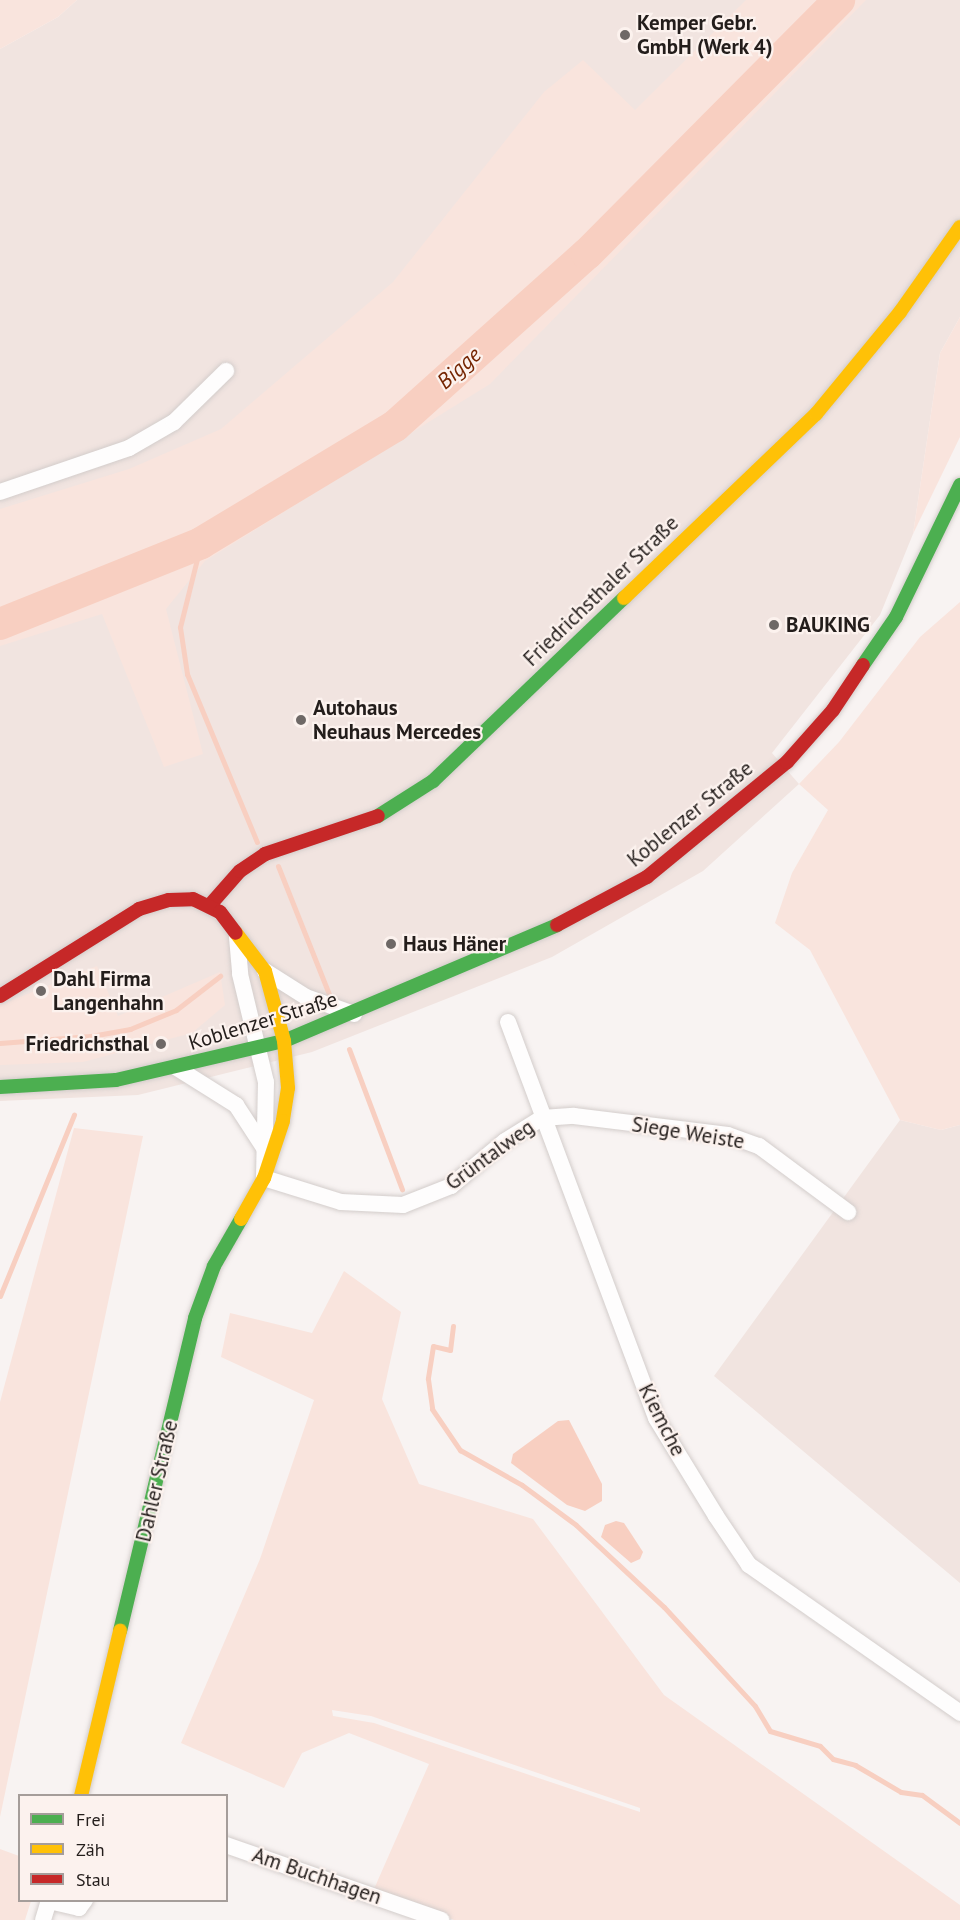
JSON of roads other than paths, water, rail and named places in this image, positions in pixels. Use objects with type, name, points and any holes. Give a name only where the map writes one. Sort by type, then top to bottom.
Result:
[{"type":"street","name":"Friedrichsthaler Straße","points":[[210,905],[240,871],[265,854],[391,811],[432,781],[816,414],[900,312],[960,227]]},
{"type":"street","points":[[0,492],[64,474],[136,445],[174,422],[226,371]]},
{"type":"street","name":"Koblenzer Straße","points":[[0,1087],[90,1084],[177,1068],[284,1041],[524,943],[611,899],[684,850],[788,762],[833,710],[896,617],[960,485]]},
{"type":"street","points":[[0,996],[139,909],[181,898],[210,905],[265,971],[306,997],[354,1014]]},
{"type":"street","name":"Dahler Straße","points":[[237,937],[240,974],[266,1082],[264,1178]]},
{"type":"street","name":"Dahler Straße","points":[[81,1794],[195,1318],[214,1266],[264,1178],[287,1103],[284,1041],[265,971]]},
{"type":"street","name":"Kiemche","points":[[508,1022],[656,1418],[749,1565],[960,1713]]},
{"type":"street","points":[[177,1068],[236,1105],[266,1152]]},
{"type":"street","name":"Siege Weiste","points":[[542,1118],[574,1116],[728,1135],[759,1146],[848,1212]]},
{"type":"street","name":"Grüntalweg","points":[[264,1178],[341,1202],[403,1205],[451,1186],[505,1141],[542,1118]]},
{"type":"street","name":"Am Buchhagen","points":[[228,1846],[441,1920]]},
{"type":"street","points":[[42,1920],[49,1902]]},
{"type":"street","points":[[53,1902],[83,1910]]},
{"type":"waterway","name":"Bigge","points":[[0,624],[201,543],[395,426],[587,254],[839,0]]},
{"type":"waterway","points":[[201,543],[180,627],[187,674],[257,842]]},
{"type":"waterway","points":[[278,866],[329,994]]},
{"type":"waterway","points":[[93,1045],[91,1036],[130,1029],[176,1010],[220,976]]},
{"type":"waterway","points":[[0,1043],[91,1036]]},
{"type":"waterway","points":[[349,1049],[402,1189]]},
{"type":"waterway","points":[[0,1296],[74,1115]]},
{"type":"waterway","points":[[453,1326],[450,1350],[433,1346],[428,1379],[432,1409],[460,1450],[522,1485],[576,1525],[664,1607],[755,1706],[770,1731],[820,1746],[833,1759],[855,1765],[901,1792],[922,1795],[960,1823]]},
{"type":"place","name":"Kemper Gebr. GmbH (Werk 4)","points":[[625,35]]},
{"type":"place","name":"BAUKING","points":[[774,625]]},
{"type":"place","name":"Autohaus Neuhaus Mercedes","points":[[301,720]]},
{"type":"place","name":"Haus Häner","points":[[391,944]]},
{"type":"place","name":"Dahl Firma Langenhahn","points":[[41,991]]},
{"type":"place","name":"Friedrichsthal","points":[[161,1044]]}]
